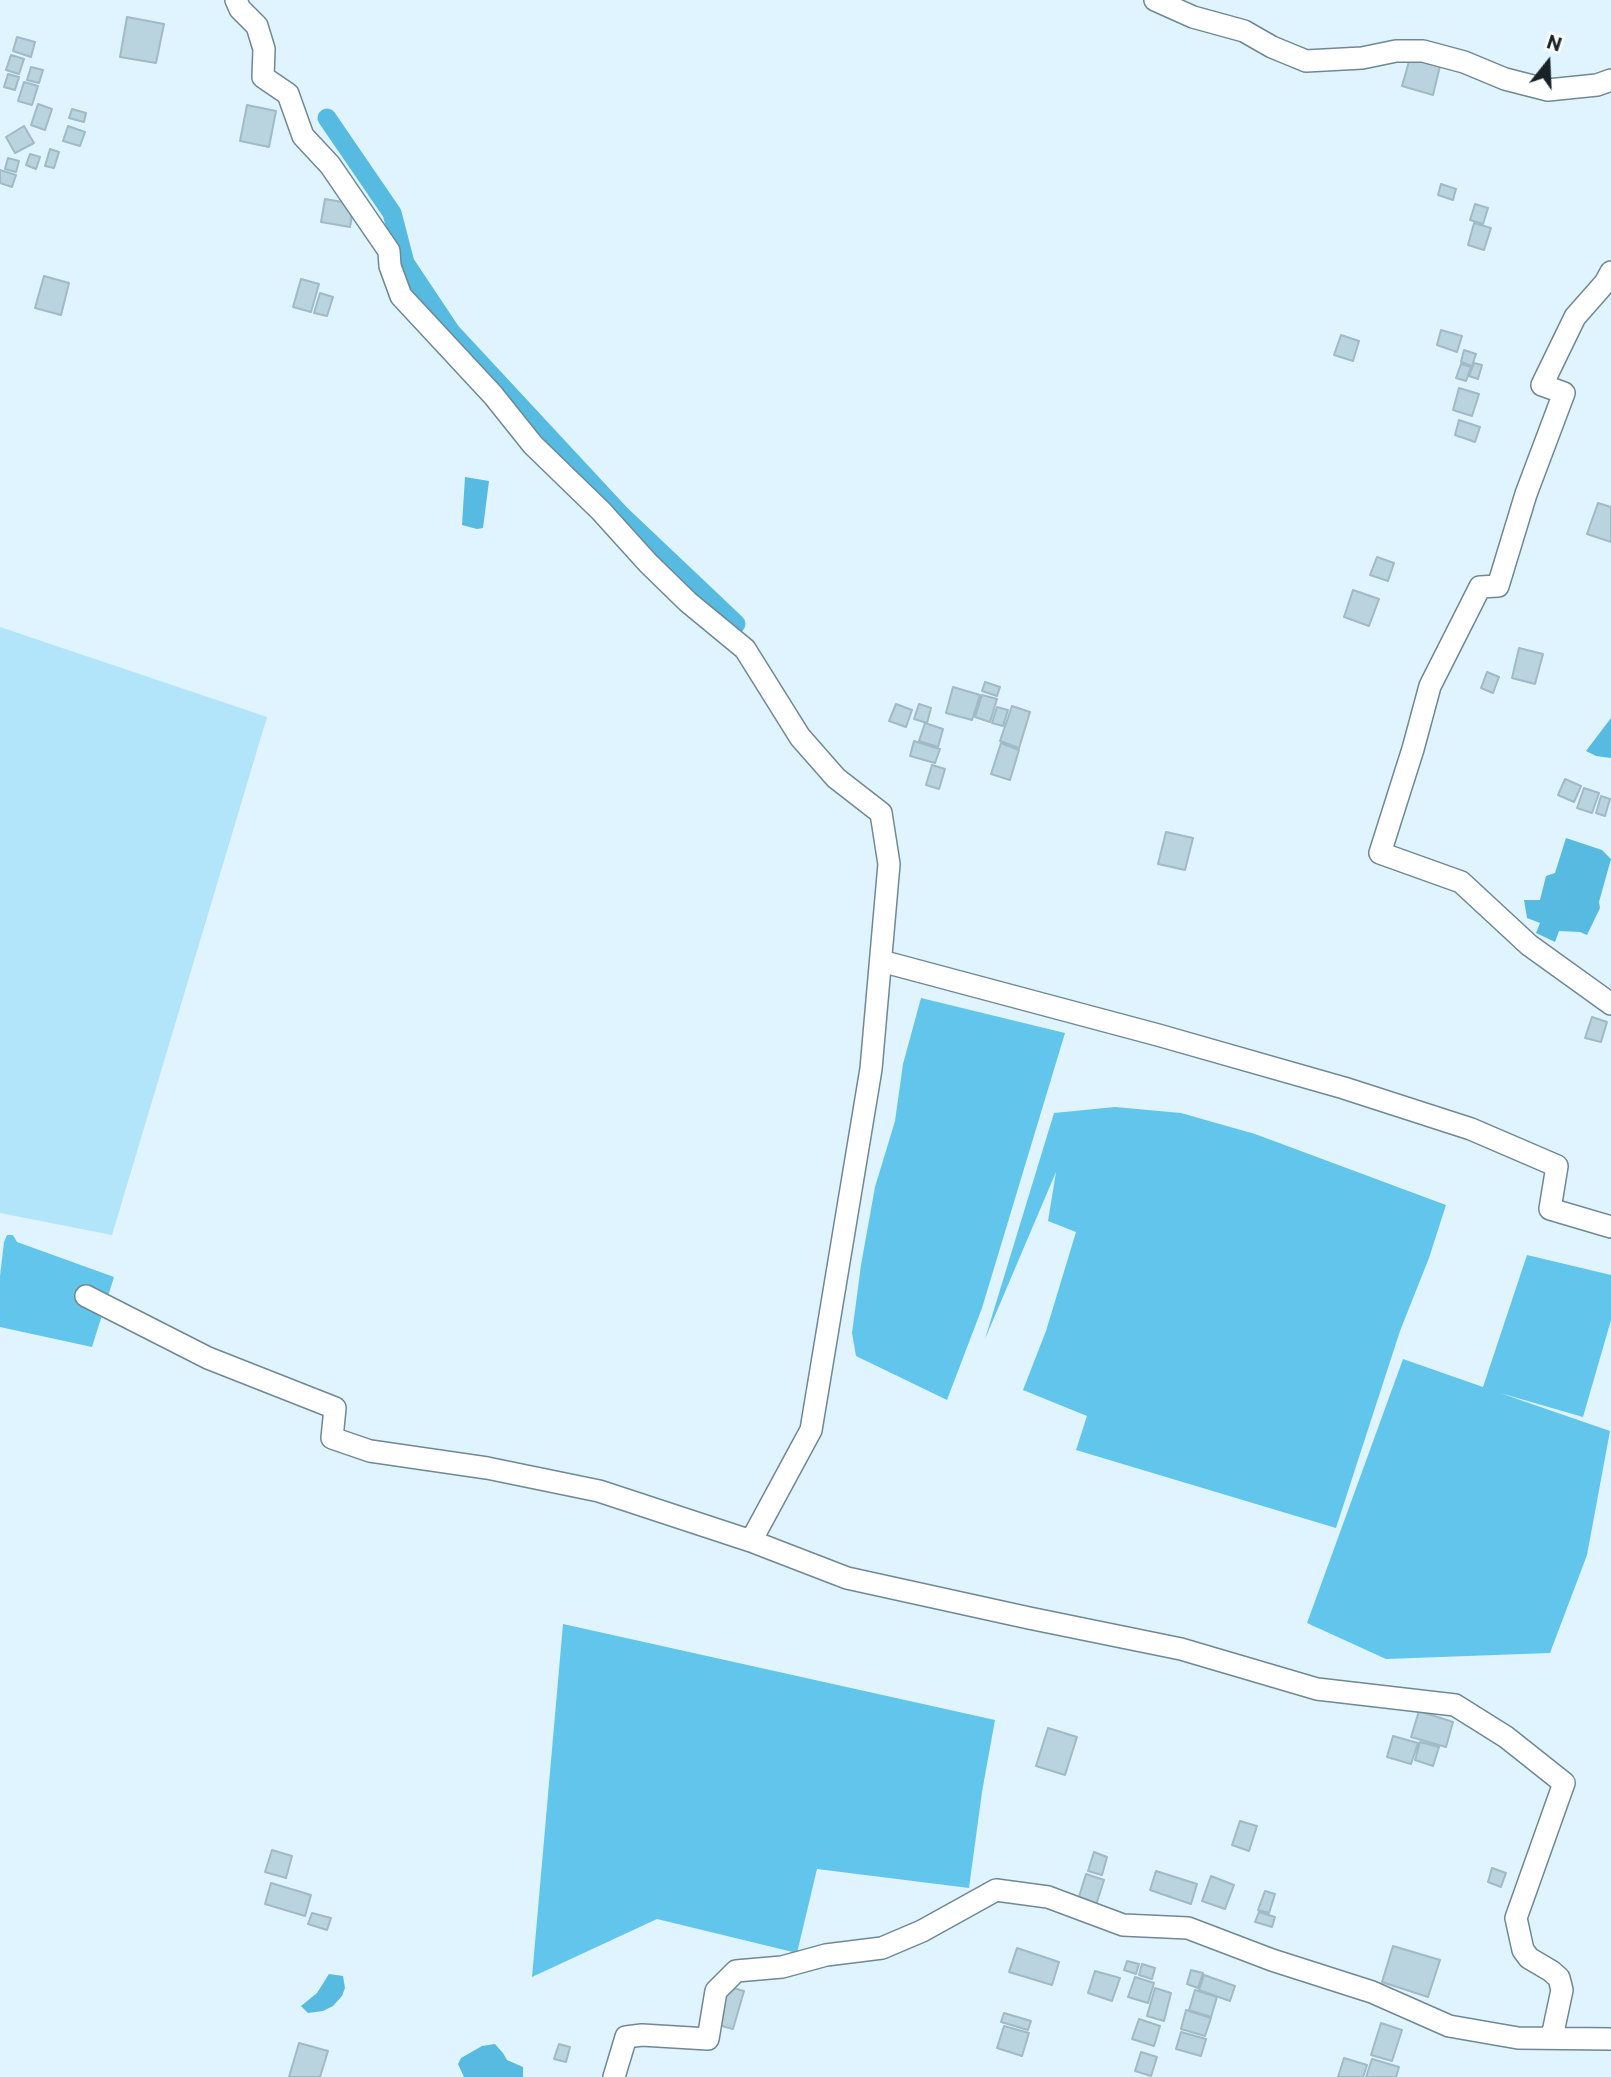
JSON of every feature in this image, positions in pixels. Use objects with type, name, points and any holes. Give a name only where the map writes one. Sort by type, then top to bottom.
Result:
[{"type":"street","points":[[236,0],[240,9],[257,26],[264,49],[263,77],[288,94],[303,136],[330,165],[389,251],[390,266],[401,296],[494,395],[533,445],[688,602],[745,649],[800,737],[836,778],[881,813],[889,864],[871,1069],[811,1430],[751,1541]]},
{"type":"street","points":[[1155,0],[1193,17],[1244,31],[1272,47],[1306,61],[1362,58],[1396,51],[1423,51],[1465,62],[1505,79],[1548,90],[1597,85],[1611,79]]},
{"type":"street","points":[[1611,272],[1605,283],[1575,317],[1542,384],[1564,393],[1525,494],[1498,586],[1480,587],[1430,686],[1380,853],[1461,882],[1529,945],[1611,1004]]},
{"type":"street","points":[[881,961],[1171,1038],[1344,1088],[1471,1129],[1557,1166],[1550,1209],[1611,1227]]},
{"type":"street","points":[[86,1296],[208,1358],[335,1408],[332,1438],[370,1451],[487,1468],[599,1491],[751,1541],[847,1578],[1181,1649],[1317,1689],[1455,1705],[1506,1737],[1564,1783],[1516,1919],[1523,1950],[1529,1958],[1559,1978],[1562,1990],[1552,2038]]},
{"type":"street","points":[[614,2077],[626,2036],[708,2039],[716,1991],[736,1971],[782,1968],[826,1955],[882,1948],[922,1931],[996,1890],[1048,1897],[1123,1925],[1188,1928],[1272,1960],[1371,1992],[1449,2026],[1518,2038],[1611,2039]]},
{"type":"shaded area","points":[[465,477],[489,481],[483,528],[462,525]]},
{"type":"shaded area","points":[[0,627],[267,717],[112,1235],[0,1213]]},
{"type":"shaded area","points":[[1611,718],[1611,758],[1596,756],[1586,751]]},
{"type":"shaded area","points":[[1566,838],[1602,850],[1611,859],[1599,902],[1600,908],[1587,935],[1559,931],[1555,942],[1536,933],[1540,923],[1527,918],[1524,900],[1540,900],[1546,876],[1555,873]]},
{"type":"shaded area","points":[[921,998],[1065,1033],[982,1308],[947,1400],[856,1356],[852,1333],[875,1187],[895,1121],[903,1064]]},
{"type":"shaded area","points":[[1115,1107],[1181,1113],[1255,1134],[1446,1205],[1429,1258],[1400,1331],[1336,1528],[1076,1450],[1087,1416],[1023,1390],[1046,1331],[1076,1232],[1048,1221],[1056,1172],[985,1339],[1054,1113]]},
{"type":"shaded area","points":[[7,1235],[13,1235],[17,1242],[114,1277],[92,1347],[0,1327],[0,1276]]},
{"type":"shaded area","points":[[1527,1255],[1611,1275],[1611,1320],[1583,1417],[1500,1393],[1610,1431],[1587,1555],[1550,1653],[1386,1659],[1307,1623],[1403,1359],[1483,1387]]},
{"type":"shaded area","points":[[563,1624],[995,1720],[969,1888],[817,1869],[797,1953],[657,1919],[532,1977]]},
{"type":"shaded area","points":[[329,1974],[343,1976],[345,1988],[342,1996],[333,2006],[323,2011],[308,2013],[301,2006],[317,1993]]},
{"type":"shaded area","points":[[495,2044],[507,2060],[523,2067],[523,2077],[464,2077],[458,2064],[461,2058],[482,2046]]},
{"type":"building","points":[[127,17],[164,24],[156,63],[120,57]]},
{"type":"building","points":[[17,37],[35,42],[31,57],[13,51]]},
{"type":"building","points":[[11,55],[24,59],[19,74],[6,70]]},
{"type":"building","points":[[1410,58],[1440,66],[1433,95],[1402,86]]},
{"type":"building","points":[[31,67],[43,70],[39,83],[27,80]]},
{"type":"building","points":[[8,74],[19,77],[15,90],[4,87]]},
{"type":"building","points":[[24,82],[38,86],[32,105],[18,101]]},
{"type":"building","points":[[38,104],[52,109],[45,130],[31,125]]},
{"type":"building","points":[[247,105],[276,111],[269,147],[240,141]]},
{"type":"building","points":[[72,109],[86,113],[84,122],[69,118]]},
{"type":"building","points":[[24,126],[34,143],[15,153],[6,137]]},
{"type":"building","points":[[68,126],[85,132],[80,146],[63,141]]},
{"type":"building","points":[[50,149],[59,152],[54,168],[45,166]]},
{"type":"building","points":[[30,154],[40,157],[36,169],[26,165]]},
{"type":"building","points":[[8,158],[19,161],[16,172],[5,169]]},
{"type":"building","points":[[0,170],[16,175],[12,187],[0,183]]},
{"type":"building","points":[[1441,184],[1456,189],[1453,200],[1438,195]]},
{"type":"building","points":[[325,199],[354,204],[350,227],[321,222]]},
{"type":"building","points":[[1475,204],[1488,208],[1483,224],[1470,220]]},
{"type":"building","points":[[1474,223],[1491,228],[1484,250],[1468,245]]},
{"type":"building","points":[[44,276],[69,283],[61,315],[35,308]]},
{"type":"building","points":[[301,279],[319,284],[311,312],[293,307]]},
{"type":"building","points":[[320,293],[333,297],[327,316],[314,313]]},
{"type":"building","points":[[1441,330],[1462,336],[1457,352],[1437,345]]},
{"type":"building","points":[[1341,335],[1359,341],[1353,361],[1334,355]]},
{"type":"building","points":[[1464,350],[1476,354],[1472,366],[1461,362]]},
{"type":"building","points":[[1474,363],[1482,365],[1478,379],[1469,376]]},
{"type":"building","points":[[1461,364],[1471,367],[1466,381],[1456,378]]},
{"type":"building","points":[[1459,388],[1479,394],[1472,416],[1453,410]]},
{"type":"building","points":[[1459,420],[1480,427],[1475,442],[1455,435]]},
{"type":"building","points":[[1598,503],[1611,507],[1611,542],[1587,534]]},
{"type":"building","points":[[1377,557],[1394,563],[1388,581],[1370,575]]},
{"type":"building","points":[[1353,590],[1379,599],[1369,626],[1344,617]]},
{"type":"building","points":[[1519,648],[1543,654],[1535,684],[1512,678]]},
{"type":"building","points":[[1487,672],[1499,677],[1493,693],[1481,688]]},
{"type":"building","points":[[985,682],[1000,687],[997,696],[982,691]]},
{"type":"building","points":[[953,687],[980,695],[972,720],[946,713]]},
{"type":"building","points":[[982,695],[997,699],[990,722],[975,717]]},
{"type":"building","points":[[896,704],[912,710],[906,727],[889,721]]},
{"type":"building","points":[[919,704],[931,708],[927,723],[914,719]]},
{"type":"building","points":[[1012,706],[1030,712],[1019,748],[1000,741]]},
{"type":"building","points":[[997,707],[1008,710],[1003,726],[992,723]]},
{"type":"building","points":[[925,723],[943,729],[938,747],[919,741]]},
{"type":"building","points":[[914,741],[940,749],[935,763],[910,756]]},
{"type":"building","points":[[1001,743],[1019,750],[1010,780],[991,774]]},
{"type":"building","points":[[932,765],[945,769],[939,789],[926,785]]},
{"type":"building","points":[[1565,779],[1581,786],[1574,802],[1558,795]]},
{"type":"building","points":[[1584,788],[1599,793],[1592,813],[1577,808]]},
{"type":"building","points":[[1601,796],[1610,799],[1605,816],[1596,813]]},
{"type":"building","points":[[1166,832],[1193,838],[1185,870],[1158,864]]},
{"type":"building","points":[[1592,1017],[1607,1022],[1601,1042],[1585,1038]]},
{"type":"building","points":[[1419,1711],[1453,1722],[1446,1747],[1411,1737]]},
{"type":"building","points":[[1048,1728],[1077,1737],[1065,1775],[1036,1766]]},
{"type":"building","points":[[1393,1736],[1418,1743],[1411,1764],[1387,1757]]},
{"type":"building","points":[[1420,1742],[1439,1747],[1433,1766],[1415,1760]]},
{"type":"building","points":[[1240,1821],[1257,1826],[1249,1851],[1232,1845]]},
{"type":"building","points":[[272,1850],[292,1856],[286,1878],[265,1872]]},
{"type":"building","points":[[1094,1852],[1107,1857],[1102,1875],[1088,1871]]},
{"type":"building","points":[[1492,1868],[1506,1873],[1501,1887],[1488,1882]]},
{"type":"building","points":[[1156,1871],[1197,1884],[1191,1904],[1150,1890]]},
{"type":"building","points":[[1086,1874],[1104,1880],[1096,1905],[1078,1900]]},
{"type":"building","points":[[1211,1876],[1234,1885],[1225,1909],[1202,1901]]},
{"type":"building","points":[[271,1883],[311,1895],[305,1916],[265,1904]]},
{"type":"building","points":[[1265,1891],[1275,1894],[1269,1913],[1258,1910]]},
{"type":"building","points":[[1259,1912],[1275,1917],[1272,1927],[1255,1922]]},
{"type":"building","points":[[312,1913],[331,1918],[327,1930],[308,1924]]},
{"type":"building","points":[[1393,1946],[1440,1960],[1428,1997],[1382,1982]]},
{"type":"building","points":[[1017,1948],[1059,1962],[1052,1985],[1009,1972]]},
{"type":"building","points":[[1127,1961],[1139,1964],[1136,1974],[1124,1970]]},
{"type":"building","points":[[1142,1964],[1155,1968],[1152,1979],[1139,1975]]},
{"type":"building","points":[[1191,1970],[1203,1973],[1198,1988],[1187,1984]]},
{"type":"building","points":[[1095,1971],[1120,1978],[1112,2001],[1088,1993]]},
{"type":"building","points":[[1204,1975],[1235,1986],[1230,2001],[1199,1990]]},
{"type":"building","points":[[1135,1977],[1154,1983],[1148,2003],[1128,1997]]},
{"type":"building","points":[[726,1986],[744,1991],[733,2029],[715,2024]]},
{"type":"building","points":[[1155,1988],[1171,1993],[1164,2021],[1147,2016]]},
{"type":"building","points":[[1195,1990],[1217,1997],[1211,2017],[1189,2010]]},
{"type":"building","points":[[1186,2010],[1211,2018],[1205,2036],[1181,2029]]},
{"type":"building","points":[[1004,2013],[1031,2021],[1028,2030],[1001,2022]]},
{"type":"building","points":[[1139,2019],[1160,2026],[1154,2046],[1132,2039]]},
{"type":"building","points":[[1381,2023],[1402,2030],[1392,2061],[1371,2055]]},
{"type":"building","points":[[1004,2026],[1029,2033],[1022,2056],[997,2048]]},
{"type":"building","points":[[1181,2032],[1206,2039],[1201,2056],[1176,2049]]},
{"type":"building","points":[[299,2043],[328,2051],[320,2077],[289,2077]]},
{"type":"building","points":[[559,2044],[570,2047],[566,2062],[554,2059]]},
{"type":"building","points":[[1141,2052],[1157,2057],[1151,2076],[1135,2071]]},
{"type":"building","points":[[1344,2058],[1367,2065],[1363,2077],[1338,2077]]},
{"type":"building","points":[[1372,2059],[1399,2067],[1396,2077],[1366,2077]]},
{"type":"waterway","points":[[327,118],[392,213],[405,263],[451,332],[621,515],[736,624]]}]
